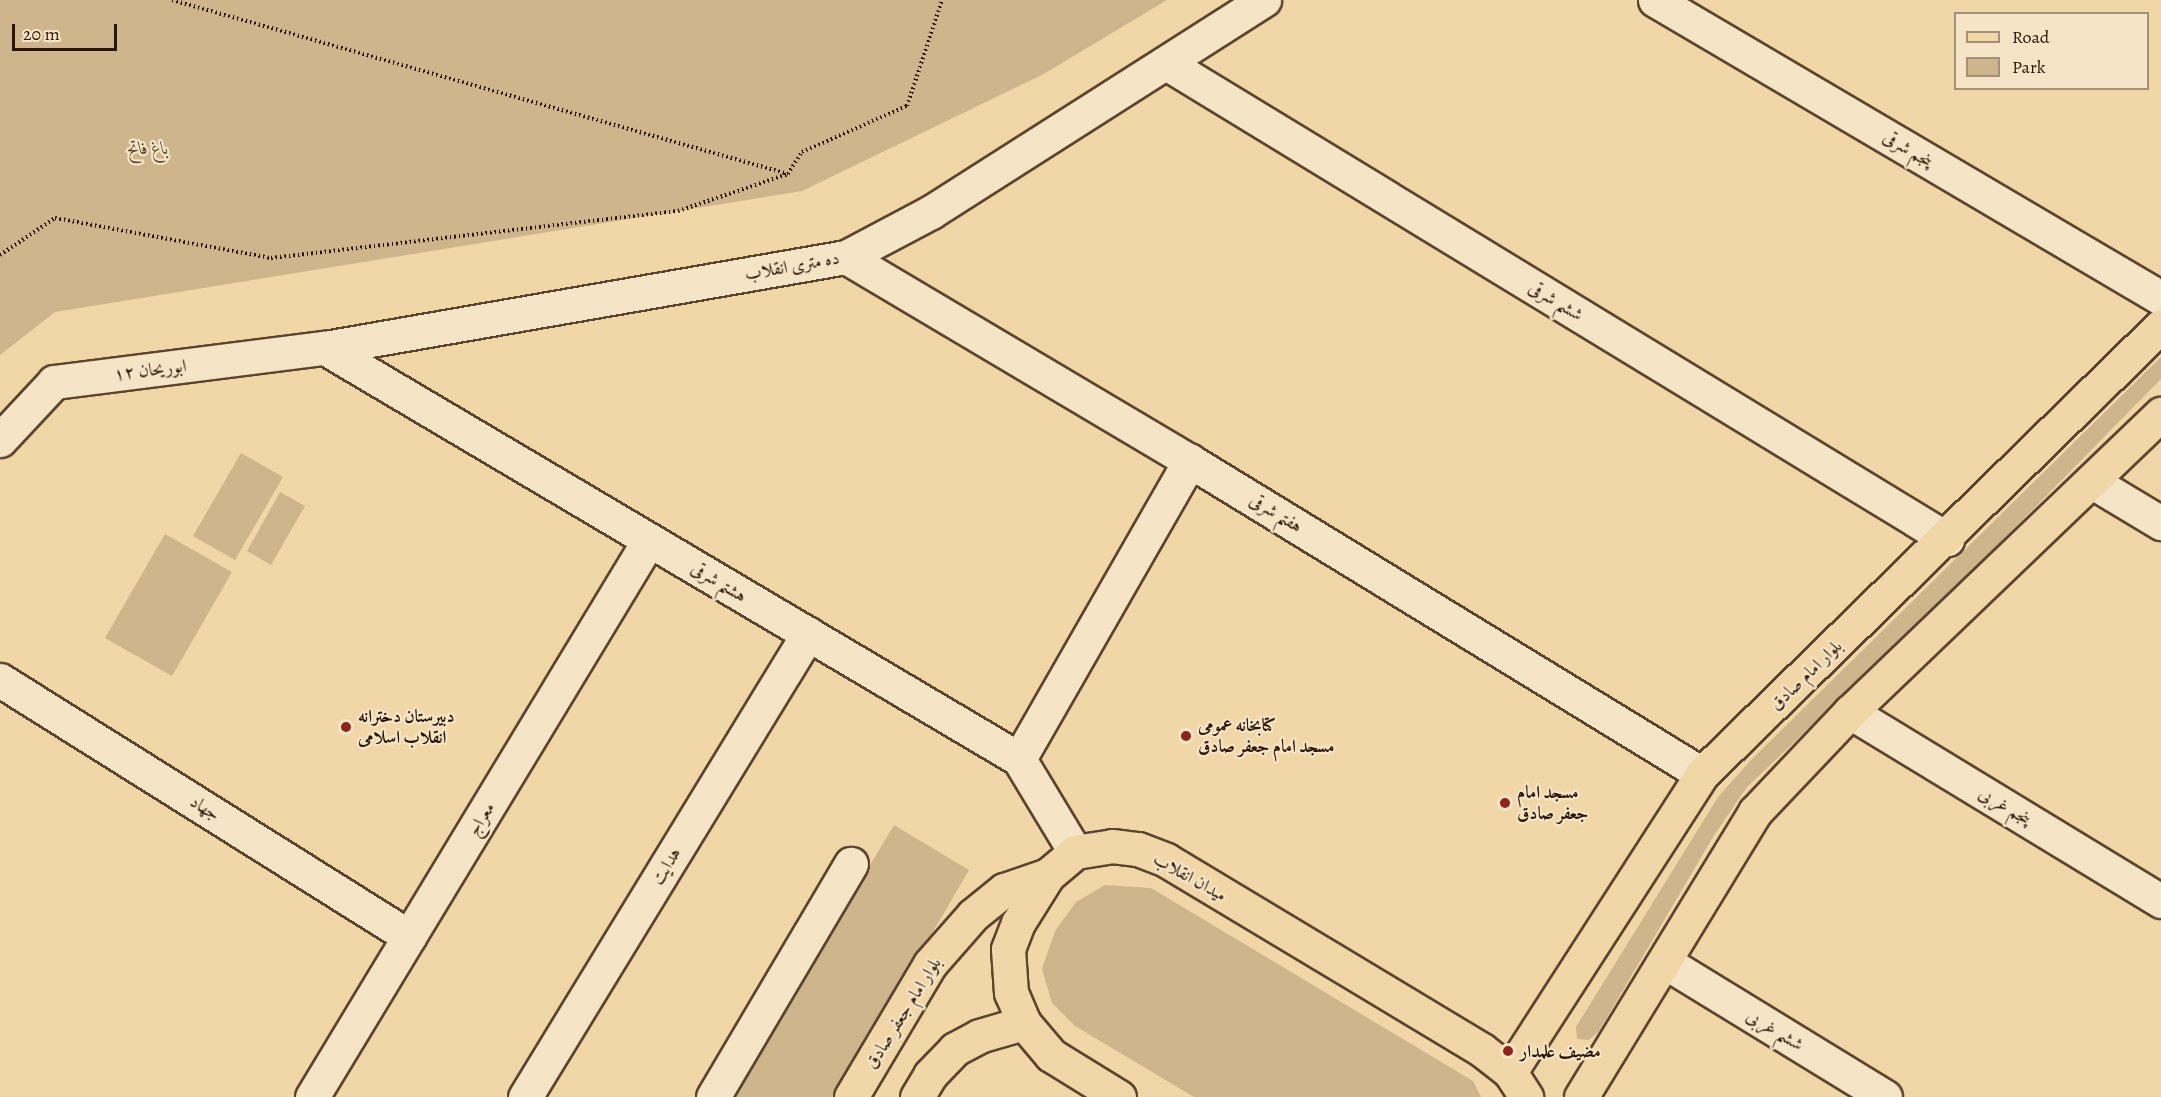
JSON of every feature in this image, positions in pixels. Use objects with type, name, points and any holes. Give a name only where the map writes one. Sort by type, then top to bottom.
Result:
[{"type":"main road","name":"بلوار امام صادق","points":[[1518,1085],[1702,774],[1947,539],[2161,326]]},
{"type":"main road","points":[[1581,1097],[1755,812],[1850,712],[2161,414]]},
{"type":"main road","name":"میدان انقلاب","points":[[1075,852],[1112,846],[1138,849],[1166,860],[1482,1050],[1518,1085]]},
{"type":"main road","points":[[1075,852],[1048,875],[1018,922],[1008,949],[1011,993],[1024,1023],[1051,1055],[1119,1097]]},
{"type":"main road","name":"بلوار امام جعفر صادق","points":[[851,1097],[930,964],[959,931],[1004,890],[1048,875]]},
{"type":"main road","points":[[917,1097],[930,1076],[955,1049],[979,1036],[1024,1023]]},
{"type":"street","name":"ده متری انقلاب","points":[[325,348],[846,257],[931,212],[1264,0]]},
{"type":"street","name":"پنجم شرقی","points":[[1656,0],[2161,298]]},
{"type":"street","name":"ششم شرقی","points":[[1166,63],[1947,539]]},
{"type":"street","name":"هفتم شرقی","points":[[846,257],[1190,461],[1702,774]]},
{"type":"street","name":"ابوریحان ۱۲","points":[[0,440],[54,382],[325,348]]},
{"type":"street","name":"هشتم شرقی","points":[[325,348],[1019,759],[1075,852]]},
{"type":"street","points":[[1019,759],[1190,461]]},
{"type":"street","points":[[2091,481],[2161,523]]},
{"type":"street","name":"معراج","points":[[312,1097],[649,540]]},
{"type":"street","name":"هدایت","points":[[525,1097],[808,634]]},
{"type":"street","name":"جهاد","points":[[0,680],[409,937]]},
{"type":"street","name":"پنجم غربی","points":[[1850,712],[2161,901]]},
{"type":"street","points":[[713,1097],[851,864]]},
{"type":"street","name":"ششم غربی","points":[[1665,962],[1875,1095]]},
{"type":"path","points":[[172,0],[788,174]]},
{"type":"path","points":[[0,255],[55,218],[271,258],[678,211],[788,174],[802,152],[907,106],[942,0]]},
{"type":"green space","name":"باغ فاتح","points":[[0,0],[1167,0],[1042,75],[802,191],[55,312],[0,355]]},
{"type":"green space","points":[[2161,357],[2161,379],[1942,602],[1747,787],[1713,837],[1599,1031],[1589,1040],[1577,1039],[1576,1027],[1718,797],[1752,759]]},
{"type":"green space","points":[[241,453],[283,477],[235,560],[193,536]]},
{"type":"green space","points":[[280,492],[305,506],[271,565],[247,551]]},
{"type":"green space","points":[[165,534],[232,572],[172,676],[105,638]]},
{"type":"green space","points":[[894,825],[969,870],[837,1097],[732,1097]]},
{"type":"green space","points":[[1105,885],[1151,888],[1473,1081],[1481,1097],[1194,1097],[1075,1026],[1052,1003],[1042,969],[1055,931],[1076,902]]},
{"type":"place","name":"دبیرستان دخترانه انقلاب اسلامی","points":[[346,727]]},
{"type":"place","name":"کتابخانه عمومی مسجد امام جعفر صادق","points":[[1186,736]]},
{"type":"place","name":"مسجد امام جعفر صادق","points":[[1505,803]]},
{"type":"place","name":"مضیف علمدار","points":[[1508,1051]]}]
